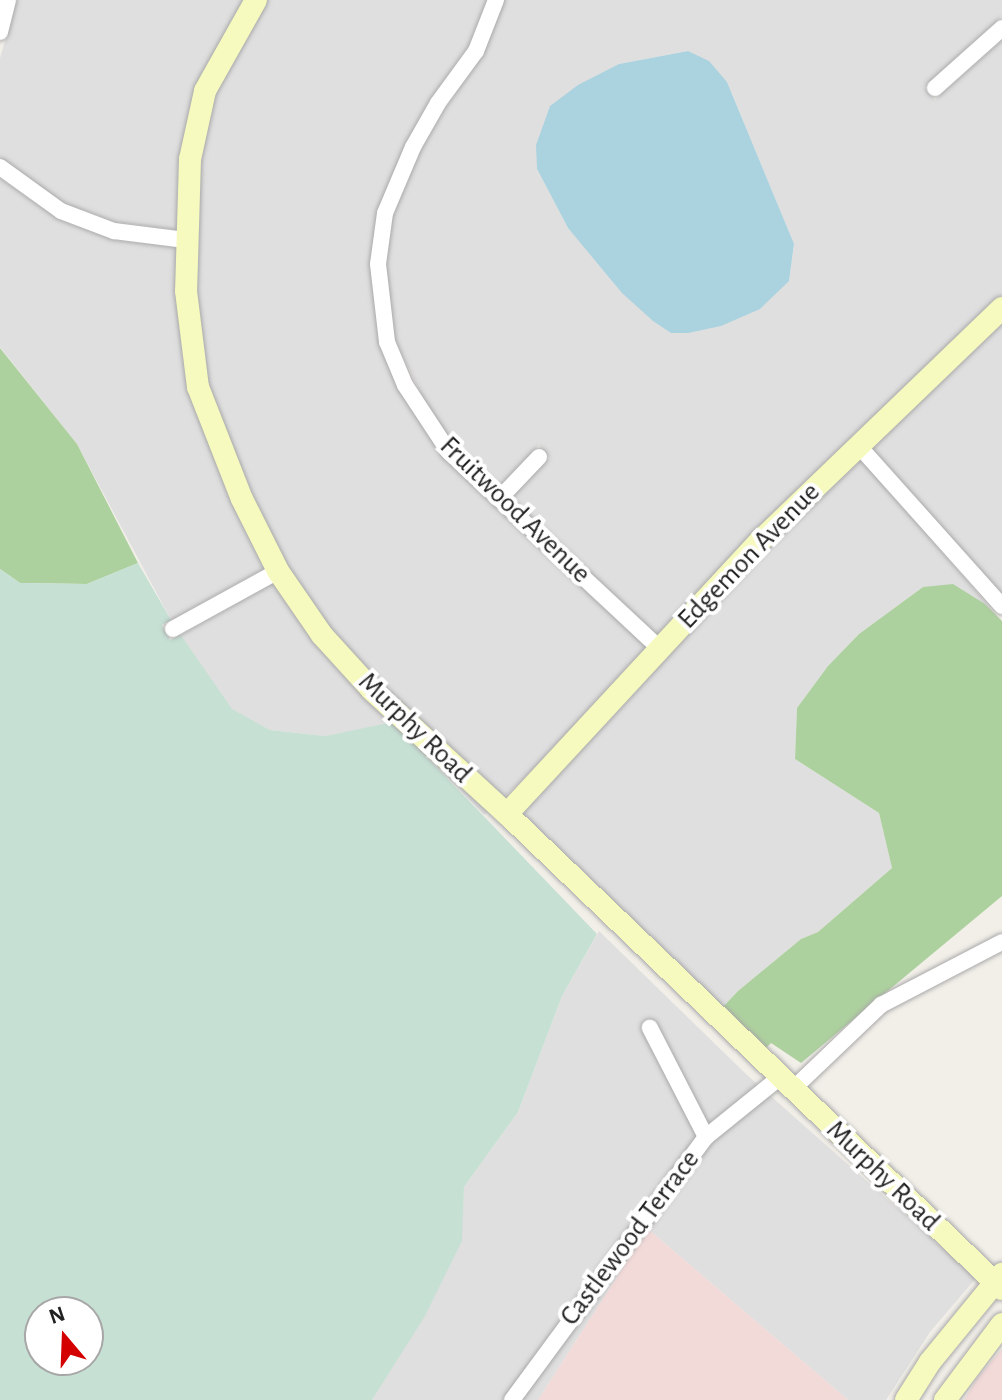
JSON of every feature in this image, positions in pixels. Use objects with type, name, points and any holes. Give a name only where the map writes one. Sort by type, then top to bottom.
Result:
[{"type":"street","points":[[0,32],[8,0]]},
{"type":"street","name":"Murphy Road","points":[[256,0],[205,91],[190,159],[185,240],[190,340],[198,387],[242,499],[278,571],[322,635],[372,690],[999,1281]]},
{"type":"street","name":"Fruitwood Avenue","points":[[496,0],[476,51],[438,103],[399,175],[385,213],[378,264],[387,342],[405,385],[449,452],[660,649]]},
{"type":"street","points":[[935,88],[1002,28]]},
{"type":"street","points":[[0,167],[61,211],[114,231],[185,240]]},
{"type":"street","name":"Edgemon Avenue","points":[[507,814],[762,539],[1002,308]]},
{"type":"street","points":[[858,445],[1002,606]]},
{"type":"street","points":[[499,499],[539,457]]},
{"type":"street","points":[[173,629],[278,571]]},
{"type":"street","points":[[706,1137],[786,1083],[881,1005],[1002,942]]},
{"type":"street","name":"Castlewood Terrace","points":[[512,1400],[706,1137],[650,1028]]},
{"type":"street","points":[[906,1400],[930,1362],[999,1281]]},
{"type":"street","points":[[945,1400],[1002,1324]]},
{"type":"shaded area","points":[[17,0],[246,0],[220,43],[178,230],[116,222],[64,203],[0,157],[0,58]]},
{"type":"shaded area","points":[[266,0],[487,0],[469,45],[431,98],[406,142],[377,211],[370,262],[379,343],[398,388],[443,458],[648,649],[558,746],[502,799],[377,684],[328,629],[285,566],[249,496],[207,386],[194,291],[198,161],[213,95]]},
{"type":"shaded area","points":[[504,0],[1002,0],[1002,16],[924,87],[935,100],[1002,40],[1002,295],[858,432],[660,637],[511,499],[550,458],[539,445],[498,487],[455,446],[430,412],[395,340],[386,265],[393,216],[420,152],[445,109],[483,55]],"holes":[[[688,51],[727,82],[794,245],[789,281],[596,257],[568,228],[537,169],[619,64]]]},
{"type":"shaded area","points":[[0,178],[59,220],[114,240],[177,248],[178,291],[267,567],[171,620],[77,444],[0,347]]},
{"type":"shaded area","points":[[1002,320],[1002,594],[870,446]]},
{"type":"shaded area","points":[[859,457],[1002,621],[985,604],[923,587],[859,634],[828,666],[797,708],[795,759],[879,813],[892,868],[818,932],[801,939],[721,1009],[519,814],[768,546]]},
{"type":"shaded area","points":[[276,582],[490,810],[484,815],[393,723],[325,736],[270,730],[231,709],[181,635]]},
{"type":"shaded area","points":[[599,931],[747,1075],[976,1278],[930,1332],[886,1400],[848,1400],[648,1229],[538,1400],[372,1400],[461,1241],[464,1187],[518,1112],[562,996]]},
{"type":"shaded area","points":[[648,1229],[848,1400],[538,1400]]},
{"type":"shaded area","points":[[1002,1349],[1002,1400],[964,1400],[978,1377]]},
{"type":"green space","points":[[0,348],[77,444],[138,563],[87,584],[20,583],[0,569]]},
{"type":"green space","points":[[138,563],[171,620],[162,625],[170,640],[181,635],[232,709],[270,730],[325,736],[393,722],[597,934],[562,996],[518,1112],[464,1187],[462,1241],[425,1316],[372,1400],[0,1400],[0,569],[20,583],[87,584]]},
{"type":"green space","points":[[953,584],[985,604],[1002,621],[1002,896],[801,1063],[771,1043],[764,1050],[721,1009],[801,939],[818,932],[892,868],[879,813],[795,759],[797,708],[828,666],[859,634],[923,587]]},
{"type":"water","points":[[688,51],[709,61],[727,82],[794,244],[789,281],[760,309],[721,326],[671,333],[622,293],[568,228],[537,169],[536,145],[550,106],[578,85],[619,64]]}]
